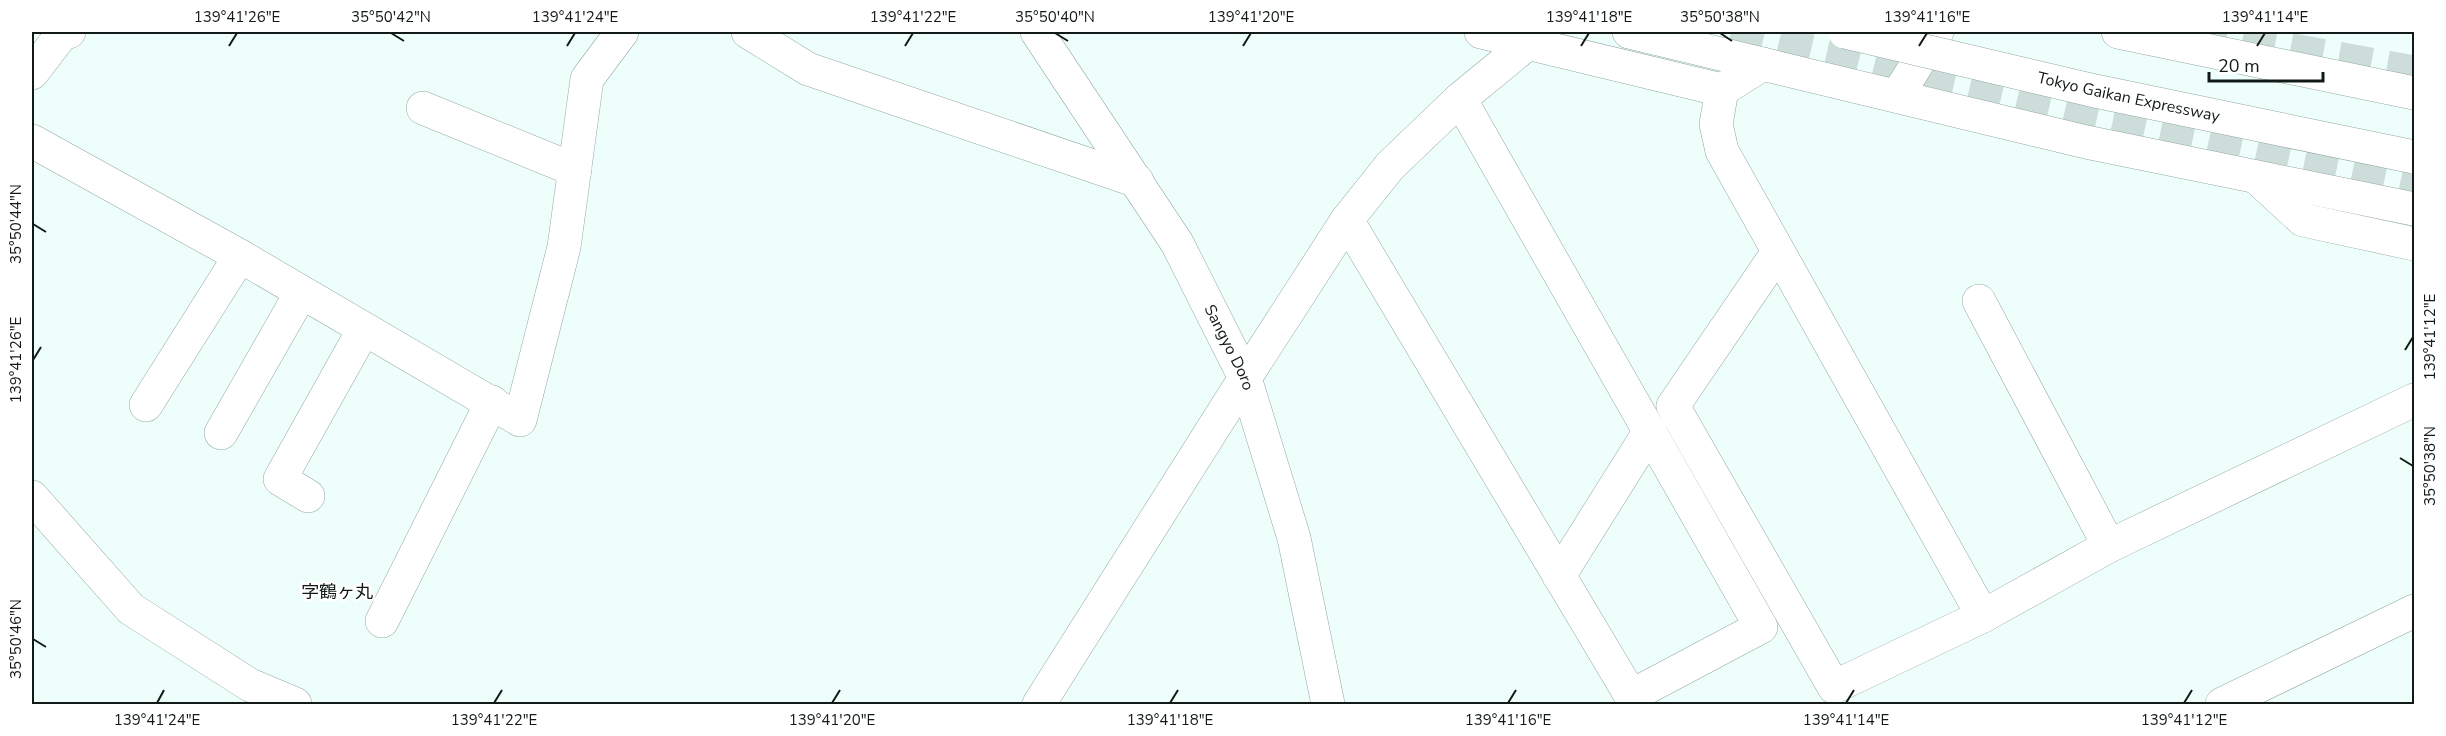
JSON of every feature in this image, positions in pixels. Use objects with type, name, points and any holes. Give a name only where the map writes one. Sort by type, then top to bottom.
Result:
[{"type":"main road","points":[[32,73],[62,34],[69,32]]},
{"type":"main road","points":[[32,141],[240,256],[520,420],[564,247],[587,79],[622,32]]},
{"type":"main road","points":[[748,32],[808,69],[1137,181]]},
{"type":"main road","points":[[1481,32],[1722,90],[1763,64]]},
{"type":"main road","points":[[1629,32],[2086,142],[2415,209]]},
{"type":"main road","name":"Tokyo Gaikan Expressway","points":[[1845,32],[2095,91],[2415,156]]},
{"type":"main road","points":[[1897,96],[1937,32]]},
{"type":"main road","points":[[2118,32],[2415,93]]},
{"type":"main road","name":"Sangyo Doro","points":[[1038,33],[1177,243],[1245,378],[1294,538],[1328,705]]},
{"type":"main road","points":[[1039,705],[1347,220],[1390,166],[1460,99],[1527,44]]},
{"type":"main road","points":[[1722,90],[1716,124],[1722,151],[1983,616]]},
{"type":"main road","points":[[1347,220],[1631,696],[1761,627],[1460,99]]},
{"type":"main road","points":[[423,108],[575,170]]},
{"type":"main road","points":[[2256,177],[2303,220],[2415,244]]},
{"type":"main road","points":[[1778,252],[1673,406],[1834,687],[1983,616],[2109,546],[2415,400]]},
{"type":"main road","points":[[146,405],[240,256]]},
{"type":"main road","points":[[221,433],[301,293]]},
{"type":"main road","points":[[1979,301],[2109,546]]},
{"type":"main road","points":[[308,496],[280,479],[364,329]]},
{"type":"main road","points":[[382,621],[492,402]]},
{"type":"main road","points":[[1559,576],[1650,431]]},
{"type":"main road","points":[[32,497],[131,609],[250,685],[295,705]]},
{"type":"main road","points":[[2222,705],[2415,610]]},
{"type":"tunnel","points":[[1731,32],[2081,115],[2414,186]]},
{"type":"tunnel","points":[[2194,32],[2414,72]]},
{"type":"district","name":"字鶴ヶ丸","points":[[337,592]]}]
